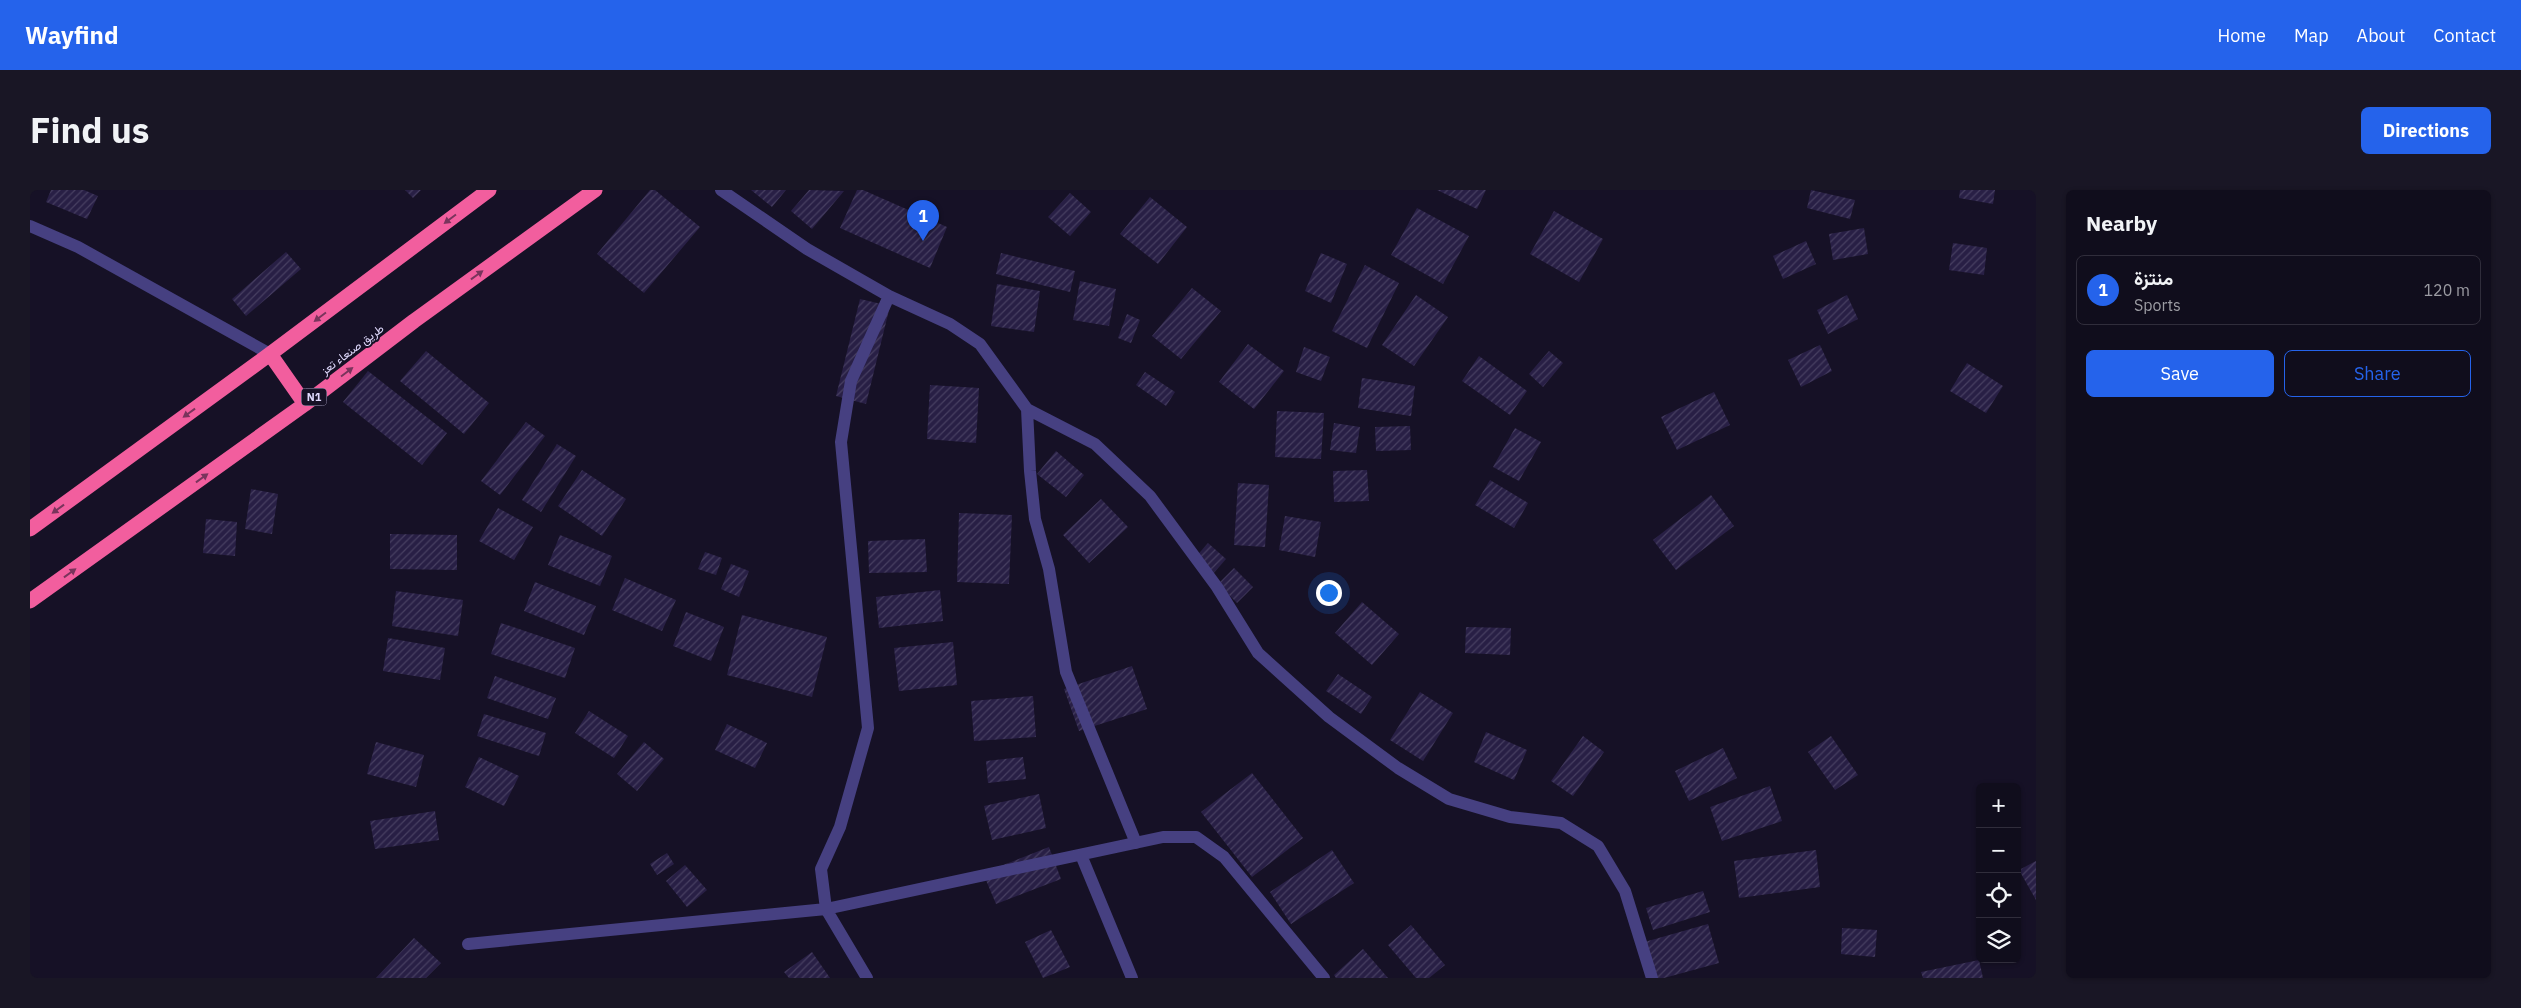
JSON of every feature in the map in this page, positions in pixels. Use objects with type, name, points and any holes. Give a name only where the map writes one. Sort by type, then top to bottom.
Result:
[{"type":"highway","points":[[30,529],[270,354],[489,190]]},
{"type":"highway","name":"طريق صنعاء تعز","points":[[30,601],[305,404],[414,320],[595,190]]},
{"type":"highway","points":[[270,354],[305,404]]},
{"type":"street","points":[[721,190],[808,249],[889,296],[950,324],[980,344],[1027,409],[1095,444],[1150,496],[1217,587],[1258,653],[1329,717],[1398,768],[1449,799],[1510,818],[1561,822],[1598,846],[1625,891],[1652,978]]},
{"type":"street","points":[[30,226],[78,247],[270,354]]},
{"type":"street","points":[[867,978],[826,909],[821,869],[840,827],[868,728],[841,442],[851,381],[889,296]]},
{"type":"street","points":[[1027,409],[1030,470],[1036,519],[1049,569],[1066,672],[1136,843]]},
{"type":"street","points":[[468,944],[826,909],[1163,837],[1196,837],[1224,857],[1324,978]]},
{"type":"street","points":[[1081,855],[1132,978]]},
{"type":"building","points":[[51,190],[84,190],[98,196],[87,219],[46,202]]},
{"type":"building","points":[[405,190],[421,190],[413,198]]},
{"type":"building","points":[[650,190],[655,190],[700,227],[644,293],[597,254]]},
{"type":"building","points":[[751,190],[786,190],[772,207]]},
{"type":"building","points":[[809,190],[844,191],[812,229],[791,211]]},
{"type":"building","points":[[857,190],[863,190],[947,227],[930,268],[840,228]]},
{"type":"building","points":[[1437,190],[1486,190],[1477,209]]},
{"type":"building","points":[[1811,190],[1855,200],[1850,219],[1807,208]]},
{"type":"building","points":[[1960,190],[1995,190],[1993,204],[1959,198]]},
{"type":"building","points":[[1070,193],[1091,212],[1070,236],[1048,217]]},
{"type":"building","points":[[1150,197],[1187,227],[1158,264],[1120,234]]},
{"type":"building","points":[[1417,208],[1469,236],[1443,284],[1391,255]]},
{"type":"building","points":[[1554,211],[1603,239],[1579,282],[1530,254]]},
{"type":"building","points":[[1864,228],[1868,254],[1833,260],[1829,234]]},
{"type":"building","points":[[1806,241],[1816,264],[1783,279],[1773,256]]},
{"type":"building","points":[[1953,243],[1987,248],[1984,275],[1949,270]]},
{"type":"building","points":[[286,252],[301,269],[246,316],[232,299]]},
{"type":"building","points":[[1001,253],[1075,271],[1070,292],[996,274]]},
{"type":"building","points":[[1321,253],[1347,264],[1331,303],[1305,291]]},
{"type":"building","points":[[1365,265],[1399,283],[1367,348],[1332,331]]},
{"type":"building","points":[[1080,281],[1116,289],[1109,326],[1073,320]]},
{"type":"building","points":[[997,284],[1040,291],[1034,332],[991,326]]},
{"type":"building","points":[[1192,288],[1221,311],[1181,359],[1152,336]]},
{"type":"building","points":[[1416,295],[1448,317],[1414,366],[1382,345]]},
{"type":"building","points":[[1847,295],[1858,319],[1828,334],[1817,310]]},
{"type":"building","points":[[860,299],[890,306],[866,404],[836,396]]},
{"type":"building","points":[[1127,314],[1140,320],[1131,343],[1118,338]]},
{"type":"building","points":[[1248,344],[1284,371],[1254,409],[1219,382]]},
{"type":"building","points":[[1820,345],[1832,371],[1801,387],[1788,360]]},
{"type":"building","points":[[1304,347],[1330,357],[1321,381],[1296,372]]},
{"type":"building","points":[[426,351],[489,403],[464,434],[400,381]]},
{"type":"building","points":[[1549,351],[1563,363],[1543,387],[1529,374]]},
{"type":"building","points":[[1479,356],[1527,391],[1510,415],[1462,381]]},
{"type":"building","points":[[1967,363],[2003,386],[1986,413],[1950,391]]},
{"type":"building","points":[[368,371],[447,433],[422,465],[343,402]]},
{"type":"building","points":[[1145,372],[1175,392],[1166,406],[1136,385]]},
{"type":"building","points":[[1362,378],[1415,386],[1411,416],[1358,408]]},
{"type":"building","points":[[930,385],[979,388],[976,443],[927,439]]},
{"type":"building","points":[[1714,392],[1730,425],[1677,450],[1661,417]]},
{"type":"building","points":[[1277,411],[1324,413],[1321,459],[1275,457]]},
{"type":"building","points":[[526,422],[545,436],[500,495],[481,481]]},
{"type":"building","points":[[1334,423],[1360,427],[1356,453],[1330,450]]},
{"type":"building","points":[[1410,426],[1411,450],[1376,451],[1375,427]]},
{"type":"building","points":[[1515,428],[1541,442],[1519,481],[1493,467]]},
{"type":"building","points":[[557,444],[576,456],[541,512],[522,500]]},
{"type":"building","points":[[1056,451],[1084,475],[1066,497],[1037,474]]},
{"type":"building","points":[[582,470],[626,499],[602,536],[558,506]]},
{"type":"building","points":[[1367,470],[1369,501],[1334,502],[1333,471]]},
{"type":"building","points":[[1490,480],[1528,503],[1514,528],[1475,505]]},
{"type":"building","points":[[1238,483],[1269,485],[1265,547],[1234,545]]},
{"type":"building","points":[[251,489],[278,494],[272,534],[245,529]]},
{"type":"building","points":[[1711,495],[1734,526],[1676,570],[1653,540]]},
{"type":"building","points":[[1101,499],[1128,527],[1089,563],[1063,535]]},
{"type":"building","points":[[498,508],[533,527],[514,560],[479,541]]},
{"type":"building","points":[[959,513],[1012,515],[1009,584],[957,582]]},
{"type":"building","points":[[1285,516],[1321,522],[1315,557],[1279,550]]},
{"type":"building","points":[[206,519],[237,522],[235,556],[203,553]]},
{"type":"building","points":[[390,534],[457,535],[457,570],[390,569]]},
{"type":"building","points":[[560,535],[612,556],[600,586],[548,565]]},
{"type":"building","points":[[925,539],[927,572],[869,573],[868,541]]},
{"type":"building","points":[[1208,543],[1226,559],[1212,575],[1194,559]]},
{"type":"building","points":[[705,552],[722,558],[716,575],[698,569]]},
{"type":"building","points":[[731,564],[749,571],[739,597],[721,589]]},
{"type":"building","points":[[1234,568],[1253,587],[1237,603],[1218,584]]},
{"type":"building","points":[[625,578],[676,600],[662,631],[612,610]]},
{"type":"building","points":[[535,582],[596,606],[584,635],[524,611]]},
{"type":"building","points":[[940,590],[943,621],[879,628],[876,597]]},
{"type":"building","points":[[396,591],[463,600],[458,636],[392,626]]},
{"type":"building","points":[[1362,602],[1399,634],[1372,665],[1335,633]]},
{"type":"building","points":[[686,612],[724,627],[711,661],[673,646]]},
{"type":"building","points":[[742,615],[827,637],[812,697],[727,675]]},
{"type":"building","points":[[501,623],[575,648],[565,678],[491,654]]},
{"type":"building","points":[[1466,627],[1511,628],[1510,655],[1465,653]]},
{"type":"building","points":[[388,638],[445,648],[440,680],[383,671]]},
{"type":"building","points":[[953,642],[957,685],[899,691],[894,648]]},
{"type":"building","points":[[1132,666],[1147,709],[1079,731],[1064,689]]},
{"type":"building","points":[[1338,674],[1372,697],[1361,714],[1326,691]]},
{"type":"building","points":[[495,676],[556,698],[548,719],[487,698]]},
{"type":"building","points":[[1420,692],[1453,713],[1423,761],[1390,740]]},
{"type":"building","points":[[1033,696],[1036,737],[974,741],[971,701]]},
{"type":"building","points":[[589,711],[628,736],[614,758],[575,733]]},
{"type":"building","points":[[484,714],[546,733],[539,756],[477,736]]},
{"type":"building","points":[[727,724],[767,743],[755,768],[715,750]]},
{"type":"building","points":[[1486,732],[1527,750],[1514,780],[1474,762]]},
{"type":"building","points":[[1583,736],[1604,752],[1573,796],[1551,781]]},
{"type":"building","points":[[1831,736],[1858,775],[1835,790],[1808,752]]},
{"type":"building","points":[[376,742],[424,755],[416,787],[367,774]]},
{"type":"building","points":[[644,742],[664,759],[637,791],[617,774]]},
{"type":"building","points":[[1723,748],[1737,778],[1689,801],[1675,771]]},
{"type":"building","points":[[479,757],[519,776],[504,806],[465,787]]},
{"type":"building","points":[[1023,757],[1026,779],[988,783],[986,761]]},
{"type":"building","points":[[1252,773],[1303,838],[1252,877],[1201,812]]},
{"type":"building","points":[[1770,786],[1782,821],[1722,841],[1710,807]]},
{"type":"building","points":[[1039,794],[1046,828],[992,840],[984,806]]},
{"type":"building","points":[[435,811],[439,840],[375,849],[370,821]]},
{"type":"building","points":[[1049,847],[1061,879],[996,904],[983,873]]},
{"type":"building","points":[[1332,850],[1354,883],[1291,924],[1270,892]]},
{"type":"building","points":[[1816,850],[1820,887],[1739,898],[1734,861]]},
{"type":"building","points":[[667,853],[674,864],[657,875],[650,864]]},
{"type":"building","points":[[2036,861],[2036,900],[2021,874],[2021,869]]},
{"type":"building","points":[[685,865],[707,890],[687,907],[666,881]]},
{"type":"building","points":[[1703,891],[1710,912],[1653,930],[1646,908]]},
{"type":"building","points":[[1708,924],[1719,963],[1664,978],[1651,978],[1641,943]]},
{"type":"building","points":[[1411,925],[1445,965],[1429,978],[1416,978],[1388,945]]},
{"type":"building","points":[[1842,928],[1877,930],[1875,957],[1841,954]]},
{"type":"building","points":[[1051,930],[1070,967],[1043,978],[1025,942]]},
{"type":"building","points":[[414,938],[441,963],[426,978],[376,978]]},
{"type":"building","points":[[1363,949],[1388,978],[1336,978],[1334,975]]},
{"type":"building","points":[[812,952],[830,978],[789,978],[784,972]]},
{"type":"building","points":[[1976,961],[1976,963],[1980,963],[1983,978],[1923,978],[1921,972]]},
{"type":"place","name":"منتزة","points":[[923,241]]}]
